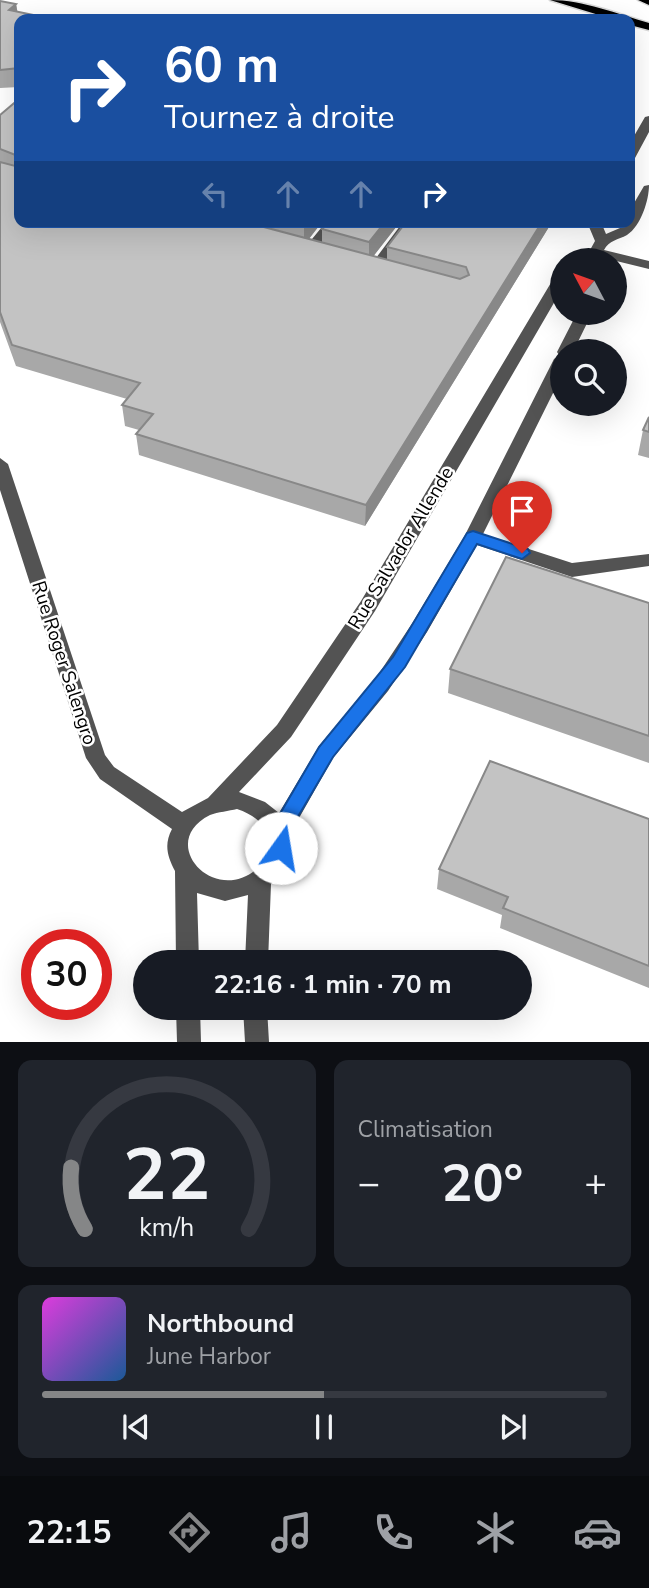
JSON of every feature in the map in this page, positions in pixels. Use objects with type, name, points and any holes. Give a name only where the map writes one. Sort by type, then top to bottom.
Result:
[{"type":"main road","points":[[555,0],[605,14]]},
{"type":"main road","points":[[643,0],[649,2]]},
{"type":"street","points":[[635,213],[649,189]]},
{"type":"street","points":[[308,253],[329,228]]},
{"type":"street","points":[[373,270],[405,228]]},
{"type":"street","points":[[595,228],[597,248]]},
{"type":"street","points":[[601,248],[626,228]]},
{"type":"street","points":[[627,259],[649,265]]},
{"type":"street","name":"Rue Salvador Allende","points":[[216,802],[285,731],[368,606],[550,296]]},
{"type":"street","points":[[279,831],[326,752],[399,662],[473,537],[550,383]]},
{"type":"street","name":"Rue Roger Salengro","points":[[0,464],[96,758],[107,773],[182,824]]},
{"type":"street","points":[[473,537],[572,569],[649,560]]},
{"type":"street","points":[[185,873],[201,885],[221,890],[242,888],[260,879],[274,866],[281,848],[279,831],[271,816],[255,805],[237,800],[216,802],[198,809],[182,824],[177,839],[177,857],[185,873],[187,950]]},
{"type":"street","points":[[257,950],[260,879]]},
{"type":"street","points":[[188,1020],[189,1042]]},
{"type":"street","points":[[256,1020],[257,1042]]},
{"type":"building","points":[[0,1],[16,4],[9,10],[29,14],[14,14],[14,69],[0,70]]},
{"type":"building","points":[[14,103],[14,154],[0,149],[0,115]]},
{"type":"building","points":[[0,162],[14,166],[14,228],[268,228],[460,279],[469,275],[466,267],[387,247],[401,228],[538,228],[366,505],[136,434],[153,414],[122,405],[140,383],[12,345],[0,312]]},
{"type":"building","points":[[323,228],[380,228],[369,242]]},
{"type":"building","points":[[649,417],[649,432],[643,430]]},
{"type":"building","points":[[506,557],[649,603],[649,736],[450,669]]},
{"type":"building","points":[[490,761],[649,819],[649,966],[503,908],[508,897],[439,869]]},
{"type":"route","points":[[281,848],[279,831],[326,752],[399,662],[473,537],[522,553]]}]
